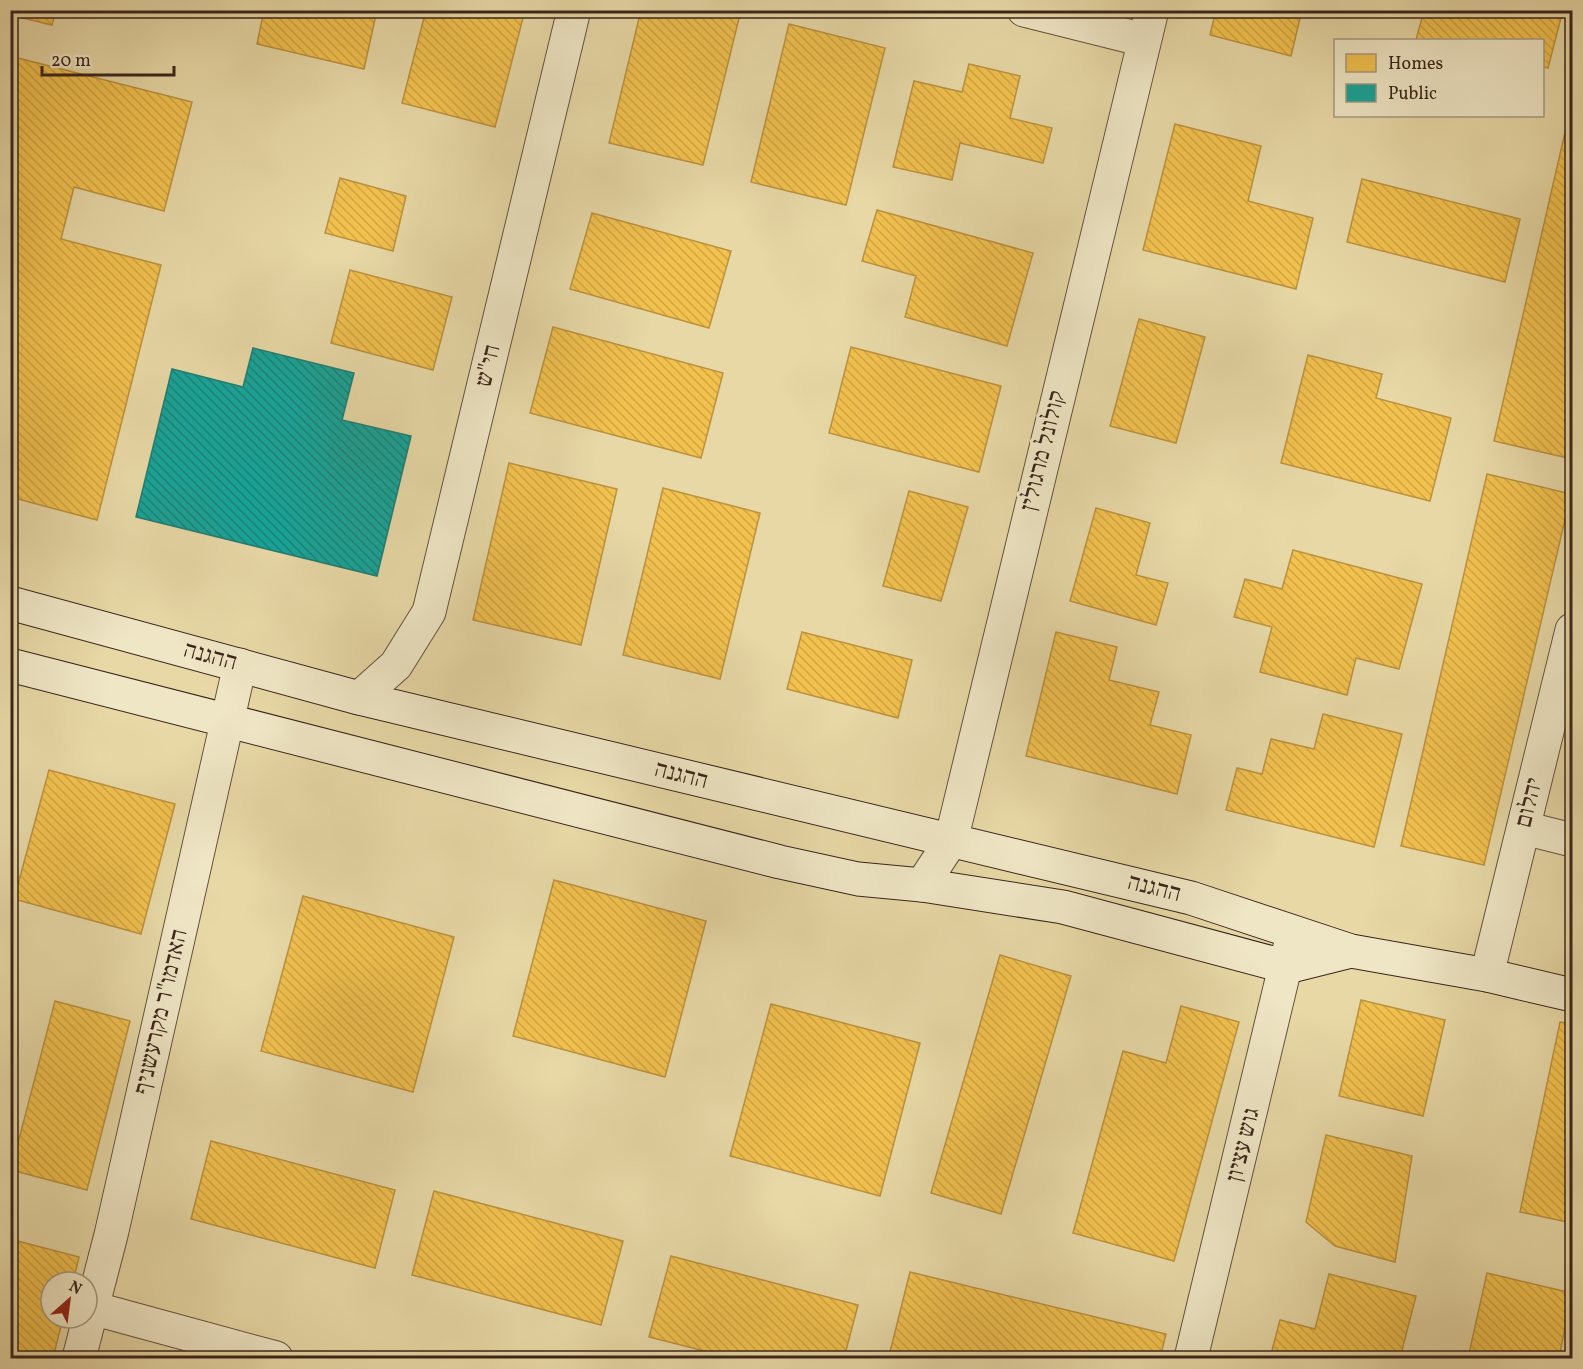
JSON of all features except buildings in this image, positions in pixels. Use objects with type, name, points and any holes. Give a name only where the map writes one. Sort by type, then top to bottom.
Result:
[{"type":"street","name":"חי\"ש","points":[[359,698],[396,665],[429,612],[574,10]]},
{"type":"street","points":[[1024,10],[1148,25]]},
{"type":"street","name":"קולונל מרגולין","points":[[922,885],[951,841],[1148,25]]},
{"type":"street","name":"ההגנה","points":[[10,603],[359,698],[1191,898],[1351,951],[1487,975],[1572,995]]},
{"type":"street","name":"יהלום","points":[[1487,975],[1572,630]]},
{"type":"street","name":"ההגנה","points":[[10,665],[780,862],[858,879],[922,885],[1064,908],[1287,967],[1351,951]]},
{"type":"street","name":"האדמו\"ר מקרעשניף","points":[[99,1278],[240,665]]},
{"type":"street","points":[[1524,828],[1572,840]]},
{"type":"street","name":"גוש עציון","points":[[1191,1359],[1287,967],[1293,930]]},
{"type":"street","points":[[99,1310],[276,1359]]},
{"type":"street","name":"האדמו\"ר מקרעשניף","points":[[79,1359],[86,1330]]}]
